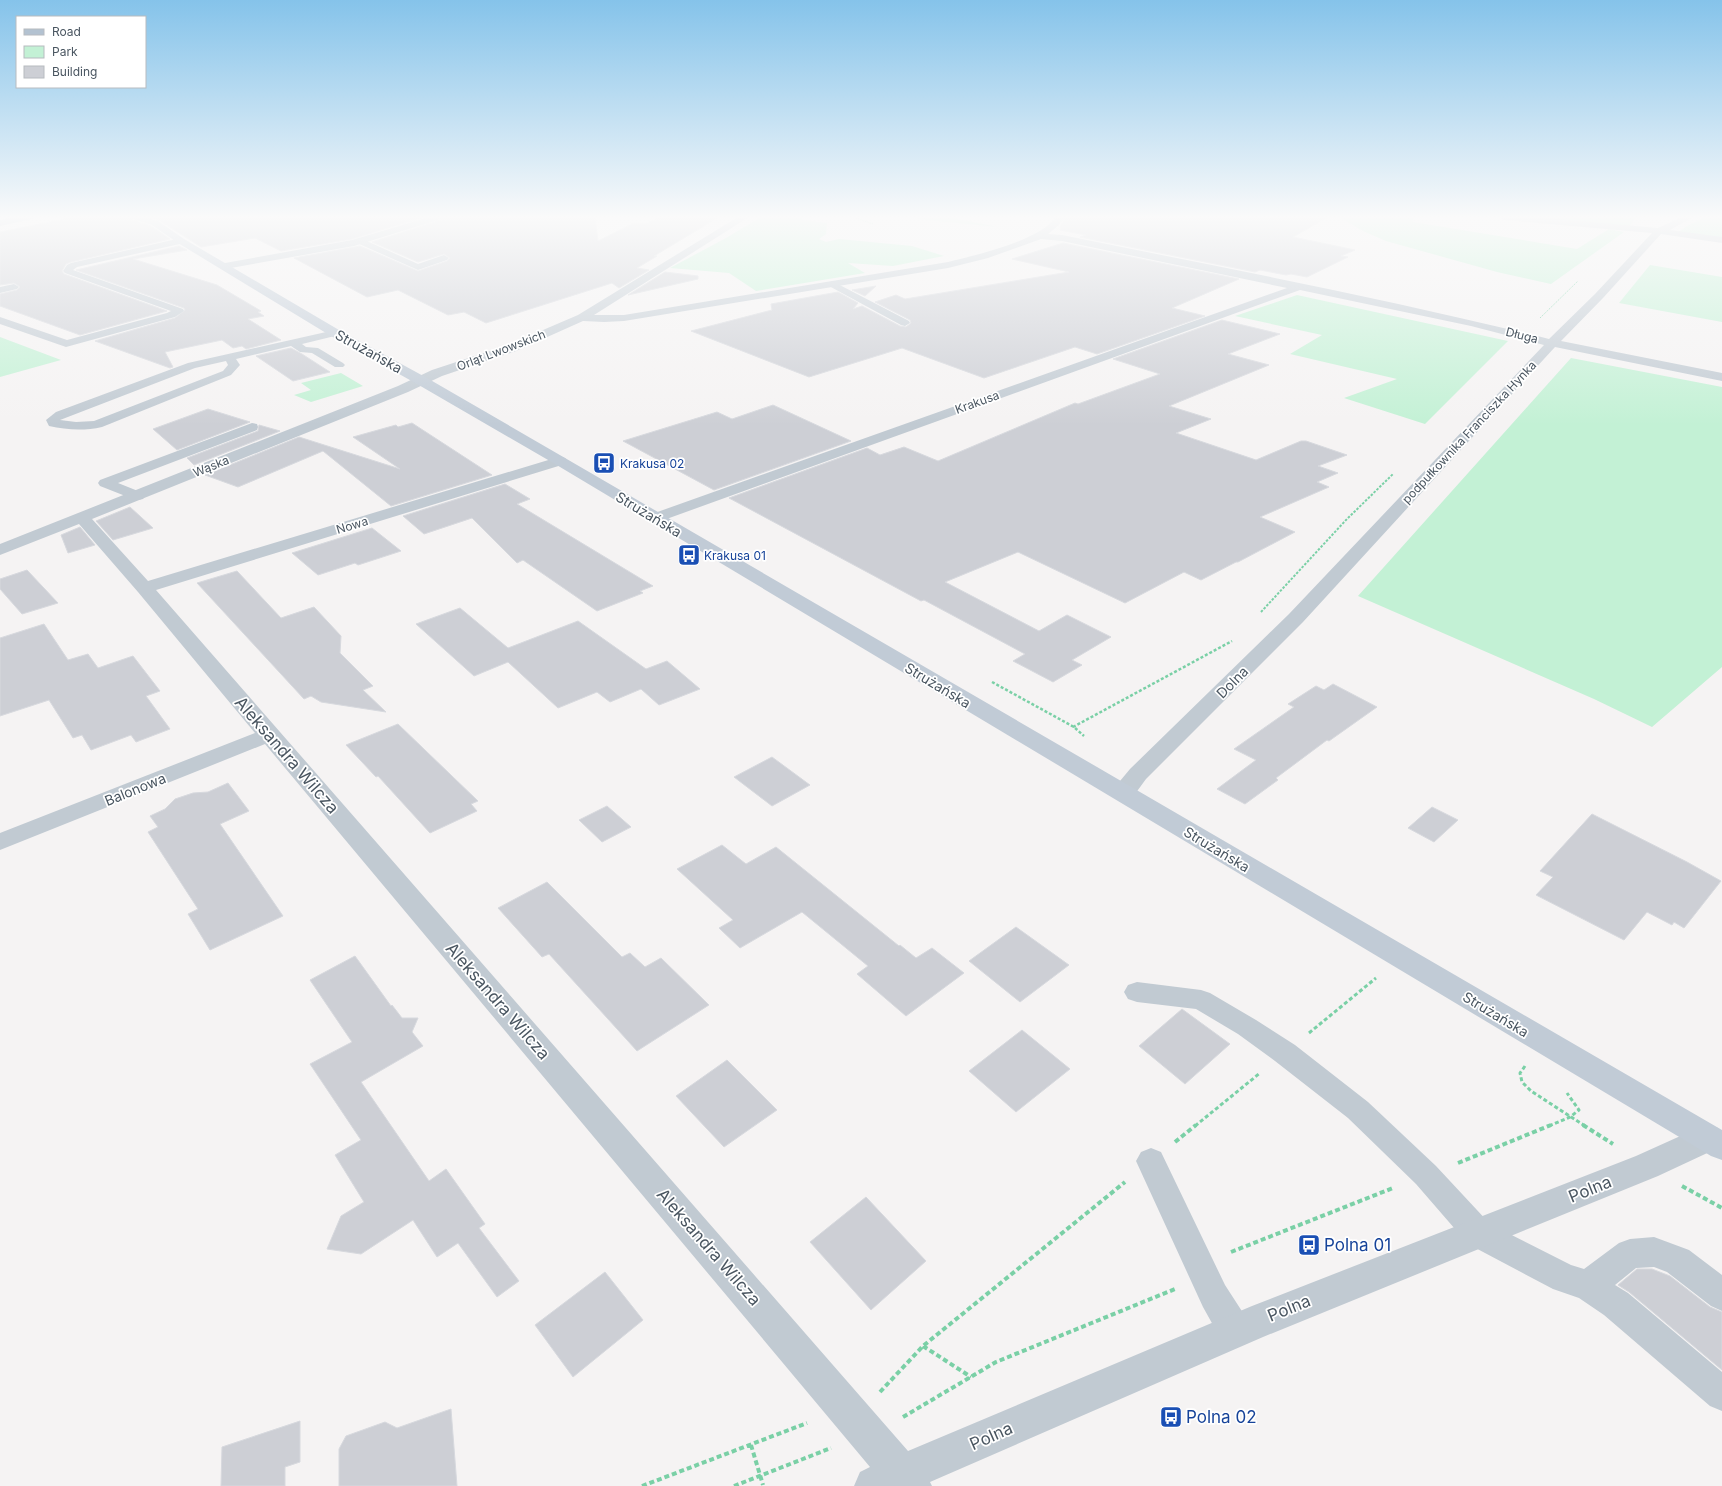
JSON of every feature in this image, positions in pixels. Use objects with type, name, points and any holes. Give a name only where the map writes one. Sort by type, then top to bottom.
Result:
[{"type":"main road","name":"Strużańska","points":[[259,286],[334,332],[560,461],[1042,747],[1714,1142]]},
{"type":"street","name":"Orląt Lwowskich","points":[[422,381],[437,373],[518,345],[582,317],[632,286]]},
{"type":"street","points":[[582,317],[604,319],[624,318],[818,286]]},
{"type":"street","name":"Długa","points":[[1296,286],[1508,331],[1552,343],[1722,377]]},
{"type":"street","name":"podpułkownika Franciszka Hynka","points":[[1340,569],[1552,343],[1608,286]]},
{"type":"street","name":"Krakusa","points":[[656,518],[1299,287]]},
{"type":"street","name":"Wąska","points":[[0,550],[422,381]]},
{"type":"street","name":"Nowa","points":[[144,588],[560,461]]},
{"type":"street","name":"Aleksandra Wilcza","points":[[82,518],[270,735],[896,1482]]},
{"type":"street","name":"Dolna","points":[[1122,793],[1138,774],[1296,618],[1340,569]]},
{"type":"street","name":"Balonowa","points":[[0,842],[270,735]]},
{"type":"street","name":"Polna","points":[[896,1482],[1235,1331],[1340,1287],[1479,1234],[1647,1166],[1714,1142]]},
{"type":"lane","points":[[0,320],[66,344],[179,312],[176,309],[111,286]]},
{"type":"lane","points":[[836,286],[905,323]]},
{"type":"lane","points":[[1,289],[14,287]]},
{"type":"lane","points":[[230,358],[234,365],[227,372],[97,424],[84,427],[72,427],[54,424],[52,420],[60,414],[192,365],[230,358],[334,332]]},
{"type":"lane","points":[[292,342],[304,350],[314,350],[339,365]]},
{"type":"lane","points":[[138,496],[105,483],[252,427]]},
{"type":"lane","points":[[1137,992],[1201,1000],[1247,1026],[1285,1053],[1358,1110],[1426,1175],[1479,1234],[1564,1278],[1588,1286],[1616,1304],[1722,1394]]},
{"type":"lane","points":[[1151,1161],[1214,1296],[1235,1331]]},
{"type":"lane","points":[[1588,1286],[1630,1254],[1654,1252],[1678,1261],[1722,1295]]},
{"type":"path","points":[[1257,616],[1346,520],[1394,473]]},
{"type":"path","points":[[1042,747],[1074,727],[1236,639]]},
{"type":"path","points":[[1526,1066],[1532,1069]]},
{"type":"path","points":[[1566,1091],[1579,1110],[1570,1117]]},
{"type":"path","points":[[923,1346],[971,1377]]},
{"type":"path","points":[[642,1486],[807,1423]]},
{"type":"path","points":[[751,1445],[763,1485]]},
{"type":"path","points":[[734,1486],[806,1458]]},
{"type":"green space","points":[[749,286],[784,286],[756,291]]},
{"type":"green space","points":[[1633,286],[1722,286],[1722,322],[1619,303]]},
{"type":"green space","points":[[1297,295],[1508,341],[1425,424],[1344,398],[1397,379],[1290,354],[1322,335],[1235,316]]},
{"type":"green space","points":[[0,337],[61,360],[0,377]]},
{"type":"green space","points":[[1571,358],[1722,387],[1722,667],[1652,727],[1594,699],[1358,596]]},
{"type":"green space","points":[[341,373],[363,386],[311,402],[294,395],[311,390],[301,383]]},
{"type":"building","points":[[98,286],[167,311],[80,335],[0,306],[0,294],[17,290],[20,287]]},
{"type":"building","points":[[122,286],[219,286],[261,311],[258,312],[264,316],[248,319],[281,340],[246,349],[242,346],[233,348],[222,340],[165,352],[173,367],[170,368],[95,341],[175,318],[185,310],[184,308]]},
{"type":"building","points":[[347,286],[601,286],[486,323],[464,312],[448,315],[398,290],[367,297]]},
{"type":"building","points":[[642,286],[666,286],[628,295]]},
{"type":"building","points":[[874,286],[876,286],[865,296],[852,290]]},
{"type":"building","points":[[982,286],[1222,286],[1172,308],[1205,316],[1097,354],[1075,347],[984,378],[902,348],[809,377],[691,331],[772,310],[771,304],[838,292],[858,303],[853,309],[862,306],[900,326],[906,327],[911,323],[910,320],[875,302],[896,295],[905,299]]},
{"type":"building","points":[[1222,320],[1280,334],[1228,354],[1269,365],[1169,406],[1211,419],[1176,433],[1256,460],[1301,441],[1306,441],[1347,455],[1318,466],[1338,473],[1317,482],[1329,487],[1260,517],[1295,532],[1201,580],[1184,572],[1125,603],[1018,552],[945,582],[1039,631],[1067,615],[1111,637],[1072,660],[1082,665],[1053,682],[1013,661],[1025,654],[924,600],[921,601],[729,498],[867,448],[880,455],[904,447],[938,461],[1075,403],[1078,404],[1160,374],[1113,359]]},
{"type":"building","points":[[291,348],[330,372],[293,381],[256,356]]},
{"type":"building","points":[[773,405],[851,441],[714,490],[623,441],[717,412],[732,419]]},
{"type":"building","points":[[208,409],[250,422],[177,450],[153,429]]},
{"type":"building","points":[[412,423],[492,475],[391,506],[323,451],[238,487],[205,475],[299,437],[400,469],[353,437],[396,425],[398,427]]},
{"type":"building","points":[[259,425],[280,431],[194,465],[187,458],[258,431]]},
{"type":"building","points":[[505,484],[530,499],[517,504],[653,586],[640,591],[643,593],[597,611],[523,560],[517,563],[472,518],[424,534],[403,516]]},
{"type":"building","points":[[130,507],[153,528],[113,540],[96,521]]},
{"type":"building","points":[[80,527],[95,545],[68,553],[61,535]]},
{"type":"building","points":[[372,528],[401,551],[358,565],[355,563],[318,575],[292,553]]},
{"type":"building","points":[[27,570],[58,603],[22,614],[0,589],[0,579]]},
{"type":"building","points":[[237,571],[281,618],[314,607],[341,636],[340,653],[373,686],[363,690],[386,712],[321,702],[311,696],[304,699],[197,583]]},
{"type":"building","points":[[460,608],[508,648],[578,621],[646,669],[667,661],[700,689],[659,705],[641,689],[610,702],[597,692],[558,708],[508,662],[474,676],[416,624]]},
{"type":"building","points":[[44,624],[68,660],[88,654],[98,668],[133,656],[160,691],[146,696],[170,729],[136,742],[131,735],[91,750],[82,735],[73,738],[49,700],[0,716],[0,638]]},
{"type":"building","points":[[1333,684],[1377,707],[1329,741],[1327,740],[1276,778],[1278,780],[1245,804],[1217,789],[1256,760],[1234,749],[1294,707],[1288,704],[1316,686],[1324,690]]},
{"type":"building","points":[[398,724],[478,801],[471,804],[477,811],[430,833],[378,776],[376,777],[346,745]]},
{"type":"building","points":[[772,757],[810,785],[772,806],[734,777]]},
{"type":"building","points":[[228,783],[249,811],[220,824],[283,916],[210,950],[188,914],[198,909],[148,832],[158,827],[150,816],[165,809],[175,799],[193,793],[208,792]]},
{"type":"building","points":[[607,806],[631,827],[602,842],[579,820]]},
{"type":"building","points":[[1432,807],[1458,820],[1434,842],[1408,828]]},
{"type":"building","points":[[1592,814],[1721,881],[1684,928],[1674,922],[1672,925],[1647,912],[1624,940],[1536,895],[1553,877],[1540,871]]},
{"type":"building","points":[[722,845],[746,864],[776,847],[916,958],[932,948],[964,973],[906,1016],[857,974],[868,966],[802,912],[740,948],[719,928],[733,920],[677,869]]},
{"type":"building","points":[[547,882],[622,957],[630,953],[645,967],[661,958],[709,1005],[637,1051],[549,954],[542,957],[498,908]]},
{"type":"building","points":[[1016,927],[1069,965],[1020,1002],[969,961]]},
{"type":"building","points":[[355,956],[391,1006],[392,1005],[402,1018],[418,1018],[412,1032],[423,1046],[361,1082],[429,1181],[446,1169],[485,1224],[479,1228],[519,1281],[497,1297],[458,1243],[437,1257],[413,1220],[361,1254],[327,1249],[341,1216],[364,1202],[335,1155],[361,1140],[310,1064],[352,1042],[310,980]]},
{"type":"building","points":[[1182,1009],[1230,1044],[1185,1084],[1139,1046]]},
{"type":"building","points":[[1022,1030],[1070,1069],[1016,1112],[969,1071]]},
{"type":"building","points":[[727,1060],[777,1110],[724,1147],[676,1096]]},
{"type":"building","points":[[866,1197],[926,1261],[871,1310],[810,1242]]},
{"type":"building","points":[[1637,1269],[1652,1269],[1670,1276],[1710,1307],[1722,1312],[1722,1370],[1629,1292],[1618,1285]]},
{"type":"building","points":[[605,1272],[643,1320],[573,1377],[535,1325]]},
{"type":"building","points":[[451,1409],[457,1486],[339,1486],[339,1449],[346,1436],[385,1422],[397,1428]]},
{"type":"building","points":[[300,1421],[300,1462],[285,1467],[285,1486],[221,1486],[222,1447]]},
{"type":"place","name":"Krakusa 02","points":[[604,463]]},
{"type":"place","name":"Krakusa 01","points":[[689,555]]},
{"type":"place","name":"Polna 01","points":[[1309,1245]]},
{"type":"place","name":"Polna 02","points":[[1171,1417]]}]
